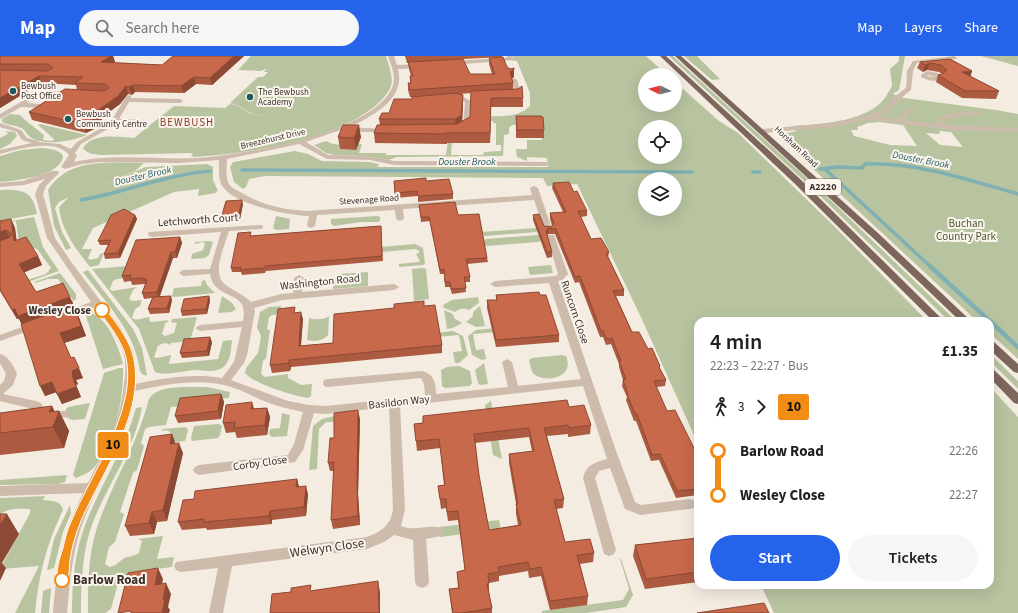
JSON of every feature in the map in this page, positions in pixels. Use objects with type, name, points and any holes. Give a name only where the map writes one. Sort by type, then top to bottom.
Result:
[{"type":"main road","name":"A2220","points":[[663,56],[796,180],[935,317]]},
{"type":"main road","name":"Horsham Road","points":[[678,56],[762,131],[962,317]]},
{"type":"main road","points":[[994,348],[1018,370]]},
{"type":"main road","points":[[994,376],[1018,400]]},
{"type":"street","name":"Breezehurst Drive","points":[[55,173],[65,167],[81,162],[105,160],[224,158],[276,149],[301,142],[346,126],[368,114],[386,100],[396,84],[391,56]]},
{"type":"street","points":[[449,64],[508,58],[508,66]]},
{"type":"street","points":[[870,118],[886,109],[896,98],[909,89],[909,72],[911,66],[915,62],[954,58]]},
{"type":"street","points":[[394,67],[426,65]]},
{"type":"street","points":[[909,72],[922,75]]},
{"type":"street","points":[[506,95],[518,94],[514,80]]},
{"type":"street","points":[[0,117],[42,92],[83,94]]},
{"type":"street","points":[[20,105],[43,105],[63,93]]},
{"type":"street","points":[[441,99],[476,96]]},
{"type":"street","points":[[2,127],[20,131],[22,137],[28,140],[56,146],[90,136],[110,127],[116,121],[129,98],[180,102]]},
{"type":"street","points":[[455,130],[463,129],[466,126],[468,102],[463,98]]},
{"type":"street","points":[[386,100],[395,100]]},
{"type":"street","points":[[900,121],[912,108]]},
{"type":"street","points":[[942,127],[942,119],[946,116],[979,113]]},
{"type":"street","points":[[762,131],[832,125],[870,118],[942,127],[1018,130]]},
{"type":"street","points":[[116,121],[143,122]]},
{"type":"street","points":[[346,126],[363,130],[395,131]]},
{"type":"street","points":[[65,167],[72,159],[72,153],[76,145],[90,136]]},
{"type":"street","points":[[1,152],[16,143],[22,137]]},
{"type":"street","points":[[301,142],[326,157],[370,158],[398,163],[546,164]]},
{"type":"street","points":[[1,152],[26,146],[48,145]]},
{"type":"street","name":"Breezehurst Drive","points":[[56,146],[66,148],[72,153],[85,157],[105,160]]},
{"type":"street","name":"Stevenage Road","points":[[224,158],[223,179],[226,186],[272,209],[288,213],[313,214],[537,198]]},
{"type":"street","points":[[4,185],[29,182],[55,173]]},
{"type":"street","points":[[55,173],[43,185],[39,194],[47,226],[54,244],[116,329],[128,351],[131,366],[131,388],[127,409],[120,431],[75,523],[67,550],[60,613]]},
{"type":"street","points":[[4,185],[29,187],[39,194]]},
{"type":"street","points":[[534,188],[562,274],[559,278],[553,280]]},
{"type":"street","points":[[399,208],[400,219]]},
{"type":"street","points":[[311,226],[313,214]]},
{"type":"street","name":"Letchworth Court","points":[[152,234],[259,227]]},
{"type":"street","points":[[224,382],[240,359],[250,311],[249,306],[217,282],[214,276],[226,229]]},
{"type":"street","points":[[183,273],[215,271]]},
{"type":"street","points":[[297,296],[299,278]]},
{"type":"street","name":"Runcorn Close","points":[[495,284],[553,280],[587,382]]},
{"type":"street","name":"Washington Road","points":[[249,306],[282,297],[394,287]]},
{"type":"street","points":[[58,317],[97,303]]},
{"type":"street","points":[[0,338],[43,322]]},
{"type":"street","points":[[200,328],[248,324]]},
{"type":"street","points":[[0,357],[9,366],[12,374],[9,382],[0,391]]},
{"type":"street","points":[[508,362],[514,390]]},
{"type":"street","points":[[328,383],[422,374],[426,375],[428,378],[431,398]]},
{"type":"street","name":"Basildon Way","points":[[131,388],[185,379],[209,379],[241,386],[274,401],[310,409],[332,410],[587,382]]},
{"type":"street","points":[[587,382],[614,463],[628,502],[632,508],[646,510],[689,504]]},
{"type":"street","points":[[0,396],[37,406],[43,415],[64,414]]},
{"type":"street","points":[[394,402],[399,512],[398,519],[393,528],[404,533],[419,535],[436,532]]},
{"type":"street","name":"Corby Close","points":[[199,470],[291,459],[298,450],[303,426],[310,409]]},
{"type":"street","points":[[609,550],[589,478],[591,471],[596,466],[614,463]]},
{"type":"street","points":[[0,491],[92,488]]},
{"type":"street","name":"Welwyn Close","points":[[181,566],[367,542],[379,538],[393,528]]},
{"type":"street","points":[[419,535],[422,582]]},
{"type":"street","points":[[216,613],[226,561]]},
{"type":"green space","points":[[251,56],[386,56],[392,82],[388,92],[381,100],[374,107],[356,119],[335,129],[288,144],[264,149],[194,157],[191,156],[193,153],[101,155],[89,153],[83,148],[87,143],[100,138],[134,138],[174,106],[225,108],[230,104],[236,105],[251,114],[279,118],[252,114],[237,105],[230,103],[258,77],[263,77],[268,72],[264,72],[266,69],[260,71],[238,70]]},
{"type":"green space","points":[[514,56],[646,56],[659,68],[638,68],[638,112],[682,112],[682,88],[719,121],[738,133],[838,230],[923,317],[694,317],[694,435],[640,315],[577,184],[547,186],[543,178],[265,176],[249,179],[246,187],[243,189],[234,182],[230,167],[233,162],[295,151],[308,154],[322,161],[369,162],[379,164],[378,167],[548,167],[547,158],[527,157],[527,161],[517,157],[516,149],[527,149],[527,140],[542,140],[542,138],[544,138],[519,125],[511,125],[511,127],[509,127],[509,134],[504,135],[503,156],[397,157],[388,160],[367,156],[334,155],[326,153],[314,145],[326,141],[333,144],[343,145],[339,149],[356,150],[358,144],[362,144],[359,153],[386,153],[386,155],[446,155],[448,141],[452,141],[451,155],[483,155],[484,152],[501,151],[501,145],[496,145],[496,123],[491,121],[491,117],[479,116],[513,115],[530,106],[530,93],[517,61],[509,60],[514,58]]},
{"type":"green space","points":[[669,56],[673,56],[820,190],[952,317],[945,317],[815,191]]},
{"type":"green space","points":[[684,56],[697,56],[720,79],[712,80]]},
{"type":"green space","name":"Buchan Country Park","points":[[899,56],[905,56],[899,90],[893,94],[904,98],[1018,114],[1018,359],[994,337],[994,317],[973,317],[782,140],[784,134],[796,131],[793,126],[845,120],[859,116],[871,110],[881,103],[892,85],[890,69],[899,61]],"holes":[[[879,122],[903,125],[917,146],[890,145],[854,136],[851,130],[858,130],[857,127],[868,123]],[[939,131],[951,132],[963,147],[940,145],[926,133],[940,134]]]},
{"type":"green space","points":[[981,56],[1018,56],[1018,66]]},
{"type":"green space","points":[[10,114],[20,115],[44,135],[43,140],[53,141],[54,139],[38,125],[40,124],[87,135],[66,141],[49,142],[41,141],[29,136],[21,128],[2,122],[2,119]]},
{"type":"green space","points":[[3,131],[15,132],[17,136],[10,144],[0,149],[0,138],[8,134],[7,132]]},
{"type":"green space","points":[[42,148],[51,149],[61,154],[63,156],[61,163],[47,173],[26,179],[0,182],[0,156],[21,150]]},
{"type":"green space","points":[[104,163],[144,163],[135,171],[90,190],[146,167],[207,164],[213,167],[213,180],[218,191],[215,192],[216,193],[198,196],[199,189],[174,192],[93,228],[82,249],[92,249],[88,258],[90,260],[98,258],[100,254],[104,253],[99,265],[90,267],[70,239],[60,215],[59,207],[69,197],[59,202],[55,208],[62,232],[71,248],[66,250],[54,226],[48,190],[57,179],[78,167]]},
{"type":"green space","points":[[0,190],[14,190],[25,193],[33,200],[37,214],[0,221]]},
{"type":"green space","points":[[276,216],[290,219],[289,229],[276,230],[273,228]]},
{"type":"green space","points":[[34,217],[43,247],[59,271],[25,283],[24,281],[46,274],[51,268],[37,249],[22,244],[18,237],[16,221],[0,225],[0,223]]},
{"type":"green space","points":[[380,217],[380,221],[378,222],[361,222],[334,226],[331,224],[331,219]]},
{"type":"green space","points":[[537,228],[540,230],[536,232],[485,236],[480,232]]},
{"type":"green space","points":[[542,235],[543,238],[539,242],[485,246],[481,242],[486,239]]},
{"type":"green space","points":[[210,241],[213,242],[209,255],[205,258],[191,259],[192,254],[203,250],[205,244],[203,242],[195,244],[195,242]]},
{"type":"green space","points":[[415,244],[423,248],[425,263],[423,265],[399,267],[399,264],[420,261],[416,254],[419,253],[419,251],[416,249],[369,253],[369,248]]},
{"type":"green space","points":[[152,264],[124,278],[113,281],[110,289],[112,291],[137,287],[133,290],[129,299],[132,301],[142,300],[140,306],[135,309],[132,318],[138,319],[150,317],[149,320],[151,322],[169,320],[165,324],[162,334],[165,336],[174,333],[177,323],[171,322],[172,319],[197,317],[190,341],[171,343],[170,345],[166,343],[158,346],[154,357],[157,358],[171,355],[169,364],[218,359],[223,341],[232,340],[229,359],[219,370],[195,370],[164,374],[155,372],[139,329],[92,269]]},
{"type":"green space","points":[[551,265],[553,273],[530,275],[528,267]]},
{"type":"green space","points":[[412,269],[426,269],[429,299],[414,301]]},
{"type":"green space","points":[[88,270],[133,329],[142,348],[147,376],[142,374],[140,371],[137,357],[126,330],[110,306],[83,272]]},
{"type":"green space","points":[[368,272],[368,286],[333,289],[333,279],[340,274]]},
{"type":"green space","points":[[60,273],[76,294],[76,299],[68,305],[73,300],[58,279],[48,279],[34,282]]},
{"type":"green space","points":[[205,280],[207,285],[215,293],[172,296],[174,288],[201,286],[202,281]]},
{"type":"green space","points":[[222,296],[232,303],[236,309],[232,312],[218,313]]},
{"type":"green space","points":[[478,297],[479,303],[469,310],[462,309],[455,312],[444,308],[443,305],[452,300]]},
{"type":"green space","points":[[281,306],[280,314],[269,317],[267,329],[270,330],[266,358],[263,361],[261,374],[265,377],[288,374],[288,378],[301,385],[312,384],[311,396],[308,398],[284,392],[265,385],[245,373],[246,368],[258,353],[259,349],[261,336],[257,327],[260,312],[269,307]]},
{"type":"green space","points":[[480,306],[485,326],[476,327],[466,322],[473,316],[473,312]]},
{"type":"green space","points":[[444,310],[453,314],[454,318],[462,323],[453,328],[447,329]]},
{"type":"green space","points":[[89,313],[95,315],[107,326],[119,350],[123,364],[103,369],[86,316]]},
{"type":"green space","points":[[329,316],[328,335],[319,340],[307,340],[309,318],[319,319]]},
{"type":"green space","points":[[495,328],[496,332],[473,334],[476,350],[484,349],[486,359],[482,360],[472,355],[468,336],[476,330]]},
{"type":"green space","points":[[453,331],[463,336],[468,355],[459,363],[455,363],[453,352],[462,351],[459,335],[436,337],[435,333]]},
{"type":"green space","points":[[562,355],[566,356],[568,364],[562,375],[543,378],[533,373],[529,360],[532,358]]},
{"type":"green space","points":[[994,358],[1018,381],[1018,389],[994,365]]},
{"type":"green space","points":[[484,363],[488,384],[480,385],[478,383],[475,370]]},
{"type":"green space","points":[[459,366],[470,371],[472,383],[470,386],[445,388],[442,386],[441,370],[447,367]]},
{"type":"green space","points":[[123,368],[122,393],[113,431],[103,455],[94,467],[88,473],[76,478],[73,475],[104,373]]},
{"type":"green space","points":[[207,387],[230,392],[229,398],[204,400],[203,404],[171,407],[166,425],[149,427],[145,429],[141,443],[144,446],[137,470],[133,473],[120,512],[124,514],[115,542],[109,547],[105,564],[109,567],[116,565],[125,558],[139,553],[142,541],[138,539],[163,536],[157,559],[174,557],[172,567],[133,572],[118,583],[111,609],[105,613],[88,613],[88,583],[95,534],[144,417],[149,399],[152,395],[160,391],[169,388]]},
{"type":"green space","points":[[994,391],[1018,417],[1018,613],[774,613],[763,589],[994,589]]},
{"type":"green space","points":[[491,401],[502,459],[493,455],[485,405]]},
{"type":"green space","points":[[90,403],[85,419],[72,420],[66,417],[66,409],[68,407]]},
{"type":"green space","points":[[142,407],[134,437],[99,508],[89,533],[84,555],[81,613],[72,613],[74,574],[82,534],[95,502],[131,425],[136,408]]},
{"type":"green space","points":[[282,413],[290,415],[287,436],[272,437],[269,434],[270,429],[280,428]]},
{"type":"green space","points":[[335,416],[335,422],[326,422],[319,429],[317,469],[309,470],[313,426],[322,419]]},
{"type":"green space","points":[[219,424],[222,426],[218,438],[192,441],[191,438],[194,426]]},
{"type":"green space","points":[[186,427],[188,430],[185,441],[164,443],[169,439],[171,433],[167,430],[161,431],[163,429]]},
{"type":"green space","points":[[67,475],[65,482],[58,484],[0,485],[0,480]]},
{"type":"green space","points":[[45,496],[43,500],[60,504],[63,510],[44,560],[35,613],[15,613],[39,566],[0,569],[30,513],[30,509],[9,510],[0,516],[0,498]]},
{"type":"green space","points":[[70,505],[71,513],[63,532],[54,568],[47,570],[54,539]]},
{"type":"green space","points":[[499,520],[501,529],[440,537],[439,527]]},
{"type":"green space","points":[[620,559],[633,595],[626,607],[586,613],[543,613],[541,611],[623,600],[629,589]]},
{"type":"green space","points":[[51,588],[49,613],[41,613],[43,591]]},
{"type":"building","points":[[0,56],[111,56],[101,62],[162,65],[173,56],[234,56],[210,78],[194,77],[181,86],[126,86],[118,96],[93,114],[101,116],[83,124],[29,112],[65,89],[104,91],[109,88],[105,84],[75,83],[83,77],[39,76],[0,98],[0,70],[48,71],[53,68],[48,64],[0,64]]},
{"type":"building","points":[[503,57],[507,67],[510,69],[514,68],[514,70],[510,72],[513,83],[410,90],[408,83],[411,83],[410,76],[413,76],[408,62],[463,59],[470,74],[495,74],[489,58]]},
{"type":"building","points":[[950,59],[972,71],[962,72],[999,91],[965,91],[938,75],[947,70],[941,65],[930,63],[925,65],[920,62]]},
{"type":"building","points":[[522,86],[523,98],[491,98],[490,133],[374,133],[377,125],[457,124],[470,117],[471,91],[518,89]]},
{"type":"building","points":[[456,93],[463,95],[461,116],[455,119],[379,119],[382,113],[389,113],[394,99],[412,99],[412,97]]},
{"type":"building","points":[[516,116],[543,117],[544,130],[517,130]]},
{"type":"building","points":[[343,125],[359,125],[354,138],[338,137]]},
{"type":"building","points":[[426,178],[426,181],[449,179],[453,194],[418,196],[417,191],[395,193],[394,181]]},
{"type":"building","points":[[569,182],[574,192],[577,191],[587,211],[578,211],[591,239],[601,238],[609,252],[606,253],[624,290],[613,291],[632,332],[639,332],[648,349],[652,348],[660,366],[659,367],[666,380],[654,381],[667,411],[675,410],[694,448],[694,489],[677,491],[660,454],[652,455],[637,414],[635,414],[627,394],[623,380],[626,379],[612,338],[607,339],[603,331],[601,331],[580,276],[575,277],[556,229],[548,228],[546,231],[552,252],[547,252],[533,215],[539,214],[544,226],[551,227],[554,223],[550,213],[566,212],[553,183]]},
{"type":"building","points":[[242,200],[239,214],[222,215],[226,201]]},
{"type":"building","points":[[455,202],[458,215],[479,214],[487,258],[466,259],[470,277],[464,277],[466,288],[451,289],[450,282],[445,282],[444,269],[440,270],[429,217],[421,217],[419,205]]},
{"type":"building","points":[[124,209],[135,215],[118,253],[104,254],[111,240],[98,241],[111,215]]},
{"type":"building","points":[[11,219],[14,241],[26,237],[38,256],[19,264],[36,292],[63,283],[70,297],[18,316],[15,309],[12,310],[0,289],[0,241],[10,237],[12,234],[6,230],[0,232],[0,221]]},
{"type":"building","points":[[381,226],[382,256],[265,266],[264,268],[240,270],[241,267],[231,268],[238,233],[251,232],[250,236]]},
{"type":"building","points":[[180,237],[175,252],[171,252],[157,292],[142,293],[147,281],[144,278],[130,279],[131,275],[122,276],[136,240]]},
{"type":"building","points":[[539,292],[540,295],[546,295],[559,335],[496,340],[487,300],[497,300],[496,295]]},
{"type":"building","points":[[171,296],[167,308],[148,309],[153,297]]},
{"type":"building","points":[[209,296],[206,309],[181,311],[184,299]]},
{"type":"building","points":[[424,301],[424,306],[435,305],[442,345],[289,360],[289,363],[270,365],[278,309],[295,307],[294,313],[301,312],[299,346],[333,343],[334,314],[394,308],[394,304]]},
{"type":"building","points":[[74,305],[81,326],[60,333],[71,358],[74,357],[79,368],[72,371],[76,387],[57,394],[52,382],[40,386],[21,324]]},
{"type":"building","points":[[210,337],[207,351],[180,353],[184,339]]},
{"type":"building","points":[[221,394],[218,411],[175,416],[180,398]]},
{"type":"building","points":[[567,400],[569,407],[584,405],[591,425],[569,428],[568,425],[544,428],[564,499],[554,500],[565,542],[590,539],[594,553],[577,555],[588,596],[550,601],[541,567],[530,569],[528,562],[498,567],[499,572],[488,574],[489,583],[487,584],[492,608],[453,613],[449,589],[459,588],[457,572],[465,570],[458,511],[447,512],[446,499],[440,499],[438,486],[445,485],[439,439],[416,441],[414,424],[423,423],[423,416]],"holes":[[[529,428],[534,451],[509,454],[518,504],[516,504],[521,525],[489,530],[479,475],[474,434]]]},
{"type":"building","points":[[252,402],[251,409],[267,408],[265,425],[234,428],[235,422],[223,423],[226,405]]},
{"type":"building","points":[[52,406],[49,412],[59,411],[53,427],[0,433],[0,413]]},
{"type":"building","points":[[358,410],[358,516],[331,520],[334,462],[328,463],[330,438],[334,438],[334,413]]},
{"type":"building","points":[[172,434],[170,444],[179,443],[163,510],[152,512],[149,523],[125,526],[150,437]]},
{"type":"building","points":[[297,479],[296,487],[306,486],[304,507],[270,511],[269,516],[204,522],[204,519],[178,522],[183,500],[194,499],[195,491]]},
{"type":"building","points":[[0,514],[7,514],[0,525]]},
{"type":"building","points":[[694,538],[694,573],[646,579],[635,545]]},
{"type":"building","points":[[158,568],[155,585],[166,583],[163,600],[165,600],[162,613],[131,613],[131,611],[118,613],[128,573]]},
{"type":"building","points":[[378,581],[379,613],[270,613],[272,594],[291,592],[291,588],[311,585],[310,591]]},
{"type":"building","points":[[764,603],[769,613],[697,613]]},
{"type":"waterway","name":"Douster Brook","points":[[820,169],[839,167],[862,168],[865,164],[904,166],[943,173],[1018,194]]},
{"type":"waterway","points":[[825,169],[932,268]]},
{"type":"waterway","name":"Douster Brook","points":[[242,170],[692,172]]},
{"type":"waterway","name":"Douster Brook","points":[[81,200],[114,193],[177,176],[210,171]]},
{"type":"waterway","name":"Douster Brook","points":[[753,172],[760,172]]},
{"type":"waterway","points":[[931,267],[985,317]]},
{"type":"waterway","points":[[994,325],[1018,347]]},
{"type":"bus line","name":"10","points":[[62,580],[65,559],[75,523],[120,431],[127,409],[131,388],[131,366],[128,351],[111,321],[102,310]]},
{"type":"place","name":"Bewbush Post Office","points":[[13,91]]},
{"type":"place","name":"The Bewbush Academy","points":[[250,97]]},
{"type":"place","name":"Bewbush Community Centre","points":[[68,119]]},
{"type":"place","name":"Wesley Close","points":[[102,310]]},
{"type":"place","name":"Barlow Road","points":[[62,580]]},
{"type":"district","name":"BEWBUSH","points":[[187,122]]}]
